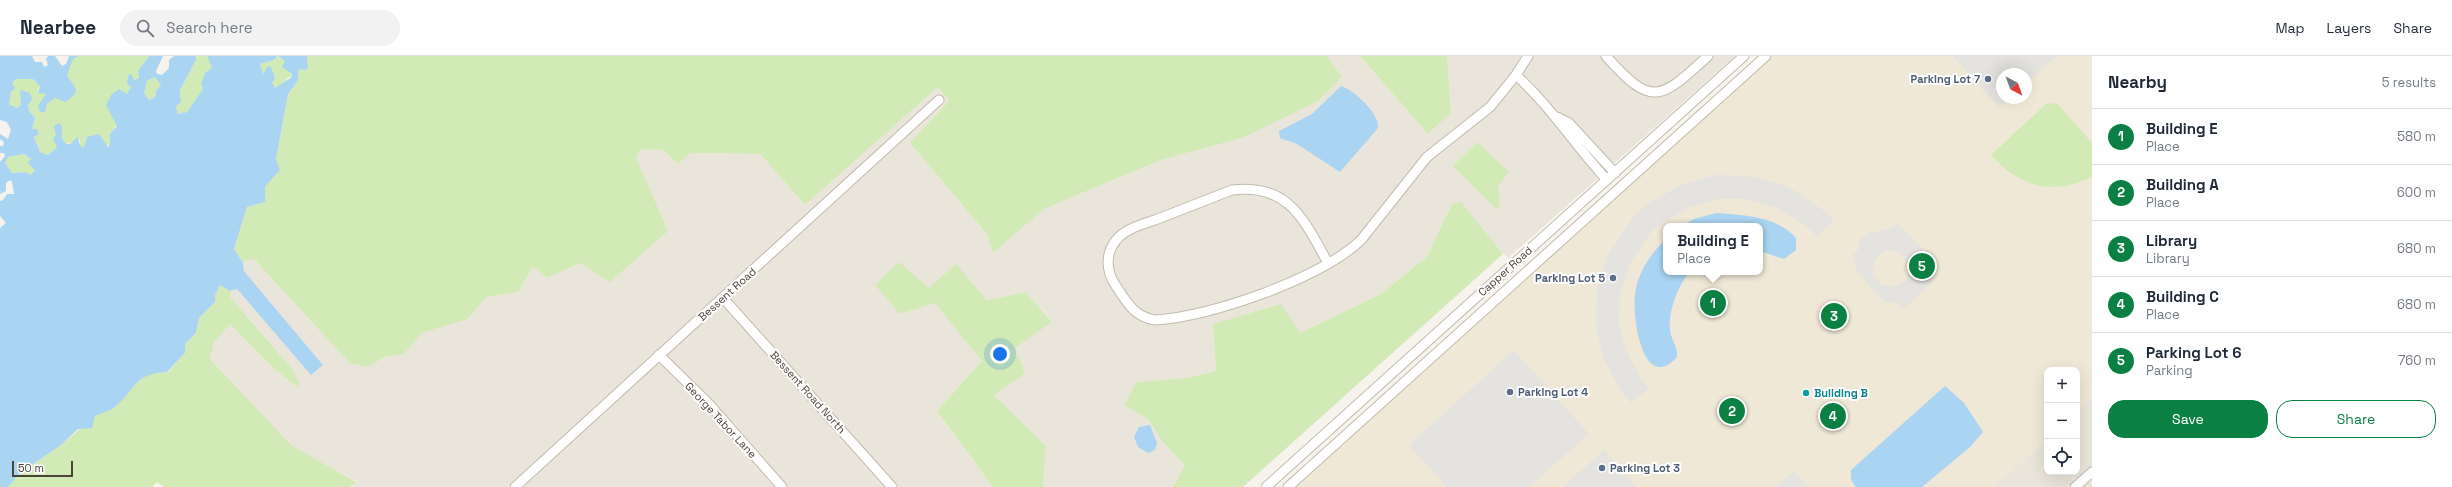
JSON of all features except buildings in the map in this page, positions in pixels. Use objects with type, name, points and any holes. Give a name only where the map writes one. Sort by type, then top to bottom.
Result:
[{"type":"street","points":[[1328,263],[1306,223],[1293,207],[1271,193],[1244,188],[1232,190],[1128,230],[1113,243],[1108,255],[1110,278],[1130,308],[1146,318],[1155,320],[1224,306],[1268,290],[1328,263],[1347,252],[1361,240],[1428,157],[1474,121],[1502,94],[1528,56]]},
{"type":"street","points":[[1606,56],[1628,81],[1638,89],[1658,92],[1680,82],[1708,56]]},
{"type":"street","name":"Capper Road","points":[[1266,487],[1744,56]]},
{"type":"street","name":"Capper Road","points":[[1288,487],[1766,56]]},
{"type":"street","points":[[1516,75],[1557,117],[1569,123],[1615,172]]},
{"type":"street","name":"Bessent Road","points":[[515,487],[939,100]]},
{"type":"street","points":[[1557,117],[1563,130],[1607,180]]},
{"type":"street","points":[[1584,154],[1592,147]]},
{"type":"street","name":"Bessent Road North","points":[[723,298],[892,487]]},
{"type":"street","name":"George Tabor Lane","points":[[659,355],[709,404],[782,487]]},
{"type":"street","points":[[2075,487],[2092,472]]},
{"type":"shaded area","points":[[1327,56],[1360,56],[1428,134],[1451,113],[1447,56],[1735,56],[1508,258],[1453,204],[1427,257],[1379,295],[1300,333],[1213,324],[1216,371],[1187,378],[1136,382],[1126,405],[1148,419],[1162,441],[1185,465],[1173,487],[1043,487],[1046,446],[994,395],[1015,348],[1052,321],[1026,292],[987,300],[956,265],[900,314],[935,302],[982,361],[937,411],[993,487],[350,487],[356,481],[291,446],[210,359],[214,343],[230,324],[271,366],[297,387],[294,371],[231,298],[230,291],[237,289],[311,374],[323,365],[244,271],[243,263],[246,260],[255,260],[368,367],[385,357],[404,354],[422,333],[468,319],[486,297],[518,292],[533,267],[547,278],[581,263],[668,231],[636,157],[642,149],[663,150],[678,164],[691,153],[760,154],[805,205],[938,87],[949,101],[910,143],[987,234],[993,253],[1044,209],[1161,160],[1242,138],[1342,77]]},
{"type":"shaded area","points":[[1767,56],[2092,56],[2092,399],[2080,409],[2080,367],[2044,367],[2044,442],[1993,487],[1289,487]]},
{"type":"shaded area","name":"Parking Lot 7","points":[[1953,56],[2057,56],[2032,78],[2032,68],[1996,68],[1996,104]]},
{"type":"shaded area","name":"Parking Lot 5","points":[[1715,175],[1751,176],[1789,187],[1823,210],[1834,221],[1817,237],[1808,227],[1779,209],[1748,199],[1718,199],[1690,207],[1662,223],[1651,232],[1629,265],[1620,294],[1619,326],[1626,350],[1640,377],[1649,388],[1631,403],[1620,390],[1604,359],[1596,329],[1597,290],[1608,255],[1633,217],[1649,203],[1681,185]]},
{"type":"shaded area","points":[[1898,223],[1936,264],[1930,270],[1931,276],[1935,280],[1903,309],[1898,303],[1884,302],[1856,270],[1853,255],[1858,250],[1859,241],[1868,233],[1893,228]],"holes":[[[1887,250],[1899,252],[1909,263],[1908,276],[1904,282],[1893,287],[1880,284],[1873,274],[1874,261],[1881,253]]]},
{"type":"shaded area","name":"Parking Lot 4","points":[[1514,350],[1589,434],[1529,487],[1447,487],[1409,445]]},
{"type":"shaded area","points":[[2092,399],[2092,487],[1993,487],[2044,442],[2044,475],[2080,475],[2080,409]]},
{"type":"shaded area","name":"Parking Lot 3","points":[[1604,450],[1637,487],[1563,487]]},
{"type":"shaded area","points":[[1794,471],[1808,487],[1776,487]]},
{"type":"green space","points":[[79,56],[149,56],[138,71],[139,78],[133,80],[121,116],[110,134],[111,145],[80,147],[80,139],[66,144],[56,135],[57,147],[48,155],[40,152],[34,137],[39,134],[37,129],[32,129],[35,118],[29,111],[28,105],[21,105],[17,108],[9,104],[12,83],[16,79],[33,79],[40,86],[37,91],[46,94],[42,103],[47,104],[55,98],[73,58]]},
{"type":"green space","points":[[195,56],[207,56],[212,68],[205,73],[201,83],[203,89],[187,112],[178,114],[176,106],[181,102],[180,90],[197,58]]},
{"type":"green space","points":[[277,56],[285,61],[292,77],[288,77],[284,83],[275,88],[263,74],[260,64],[274,60]]},
{"type":"green space","points":[[307,56],[1327,56],[1342,77],[1318,101],[1242,138],[1161,160],[1044,209],[993,253],[987,234],[910,143],[949,101],[938,87],[805,205],[760,154],[691,153],[678,164],[663,150],[642,149],[636,157],[668,231],[610,282],[581,263],[547,278],[533,267],[518,292],[486,297],[468,319],[422,333],[404,354],[385,357],[368,367],[350,363],[255,260],[246,260],[243,263],[234,249],[247,207],[265,202],[265,187],[280,170],[276,159],[288,94],[298,80],[299,69]]},
{"type":"green space","points":[[1360,56],[1447,56],[1451,113],[1428,134]]},
{"type":"green space","points":[[155,77],[161,85],[156,91],[155,97],[149,100],[144,93],[147,81]]},
{"type":"green space","points":[[2047,103],[2058,104],[2092,143],[2092,177],[2077,183],[2063,186],[2050,187],[2037,185],[2013,175],[1991,155]]},
{"type":"green space","points":[[1477,142],[1509,172],[1498,186],[1500,203],[1497,210],[1453,166]]},
{"type":"green space","points":[[24,154],[31,159],[35,170],[31,175],[26,172],[12,173],[5,163],[8,157]]},
{"type":"green space","points":[[1461,202],[1503,254],[1243,487],[1173,487],[1185,465],[1162,441],[1148,419],[1125,405],[1136,382],[1187,378],[1216,371],[1213,324],[1281,304],[1300,333],[1379,295],[1427,257],[1452,204]]},
{"type":"green space","points":[[899,262],[929,288],[956,264],[987,300],[1026,292],[1052,322],[1015,348],[1025,373],[994,395],[1046,446],[1043,487],[993,487],[937,411],[982,361],[935,303],[900,314],[875,285]]},
{"type":"green space","points":[[220,285],[230,291],[231,298],[294,371],[299,384],[297,387],[271,366],[230,324],[214,343],[210,359],[291,445],[356,482],[350,487],[164,487],[157,482],[152,487],[8,487],[20,473],[61,445],[95,416],[115,407],[131,387],[150,373],[168,372],[185,353],[185,344],[196,333],[199,318],[215,302],[215,295]]},
{"type":"water","points":[[0,56],[32,56],[35,62],[42,62],[44,67],[48,65],[46,59],[48,56],[55,56],[62,66],[66,64],[69,56],[79,56],[73,59],[67,75],[76,89],[75,94],[66,102],[55,98],[47,104],[45,112],[40,112],[38,106],[46,94],[38,93],[40,86],[33,79],[16,79],[12,83],[15,88],[11,92],[9,104],[17,108],[21,105],[20,90],[30,93],[32,99],[28,105],[29,111],[35,118],[32,129],[37,129],[39,134],[34,137],[40,152],[48,155],[57,147],[53,139],[56,135],[54,126],[59,123],[62,127],[62,139],[66,144],[70,144],[78,137],[80,146],[84,147],[87,137],[99,134],[108,147],[110,145],[110,134],[117,126],[106,105],[111,95],[119,89],[127,94],[131,87],[127,84],[128,76],[131,74],[134,80],[139,78],[138,71],[149,56],[163,56],[156,71],[157,74],[162,75],[169,68],[169,60],[174,56],[195,56],[197,58],[180,90],[181,102],[176,106],[178,114],[187,112],[203,89],[201,83],[205,73],[212,68],[207,56],[277,56],[274,60],[260,64],[263,74],[268,66],[271,67],[275,78],[272,83],[275,88],[292,77],[291,73],[282,67],[285,61],[278,56],[307,56],[308,67],[306,70],[299,69],[298,80],[288,94],[276,159],[280,170],[265,187],[265,202],[247,207],[234,249],[243,263],[244,271],[323,365],[311,375],[237,289],[230,291],[220,285],[215,295],[215,302],[199,318],[196,333],[185,344],[185,353],[167,372],[156,373],[141,379],[115,407],[95,416],[92,428],[78,429],[61,445],[20,473],[8,487],[0,487],[0,228],[6,223],[0,216],[0,201],[3,200],[7,194],[14,194],[12,182],[10,180],[6,183],[6,191],[0,194],[0,162],[5,156],[4,153],[0,153],[0,146],[3,146],[4,142],[0,139],[0,134],[8,139],[11,130],[7,122],[0,120]],"holes":[[[155,77],[161,85],[156,91],[155,97],[149,100],[144,93],[147,81]],[[24,154],[31,159],[28,163],[35,170],[31,175],[26,172],[12,173],[5,163],[8,157]]]},
{"type":"water","points":[[1341,86],[1352,92],[1365,103],[1375,116],[1378,123],[1378,128],[1340,172],[1297,144],[1280,138],[1279,131],[1312,114]]},
{"type":"water","points":[[1716,213],[1748,216],[1769,221],[1779,225],[1796,238],[1796,250],[1784,259],[1763,252],[1763,223],[1687,223],[1694,219]]},
{"type":"water","points":[[1663,242],[1663,275],[1688,275],[1678,291],[1672,307],[1670,330],[1677,357],[1665,366],[1655,366],[1648,359],[1642,348],[1635,318],[1635,294],[1639,278],[1655,250]]},
{"type":"water","points":[[1945,386],[1964,403],[1983,432],[1970,447],[1922,487],[1856,487],[1851,480],[1851,470]]},
{"type":"water","points":[[1150,425],[1157,443],[1155,450],[1148,453],[1138,447],[1134,437],[1139,427]]},
{"type":"place","name":"Parking Lot 7","points":[[1988,79]]},
{"type":"place","name":"Parking Lot 6","points":[[1922,266]]},
{"type":"place","name":"Parking Lot 5","points":[[1613,278]]},
{"type":"place","name":"Building E","points":[[1713,303]]},
{"type":"place","name":"Library","points":[[1834,316]]},
{"type":"place","name":"Parking Lot 4","points":[[1510,392]]},
{"type":"place","name":"Building B","points":[[1806,393]]},
{"type":"place","name":"Building A","points":[[1732,411]]},
{"type":"place","name":"Building C","points":[[1833,416]]},
{"type":"place","name":"Parking Lot 3","points":[[1602,468]]}]
